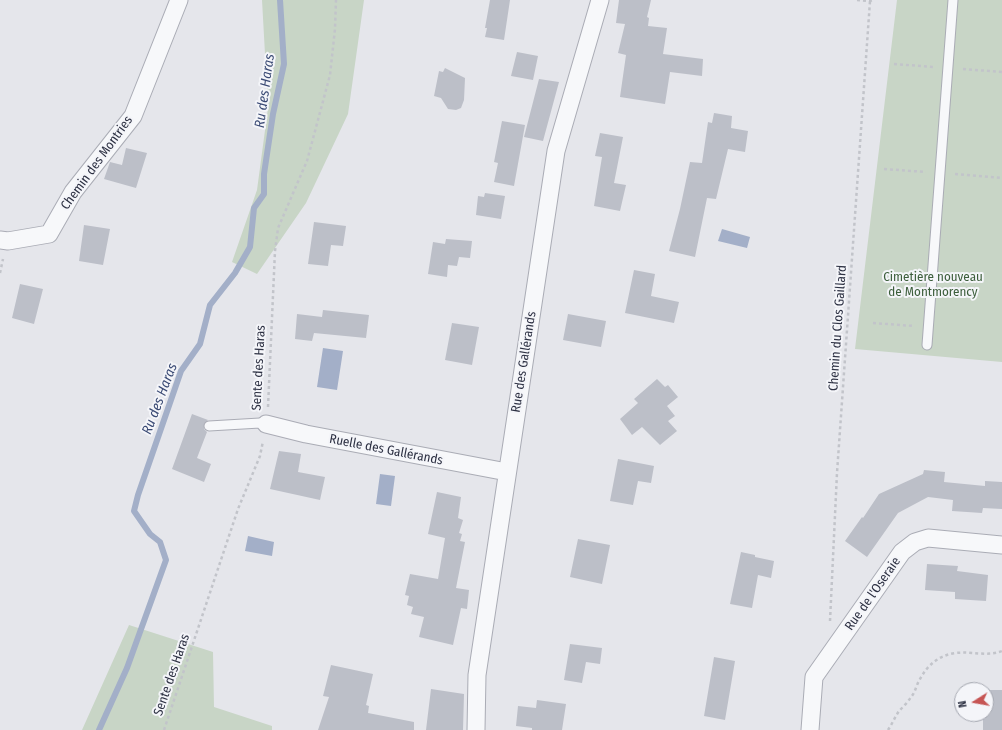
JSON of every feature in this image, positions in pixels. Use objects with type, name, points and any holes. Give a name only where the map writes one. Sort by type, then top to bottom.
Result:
[{"type":"street","name":"Chemin des Montries","points":[[0,240],[8,241],[49,234],[73,192],[133,116],[179,0]]},
{"type":"street","name":"Rue des Gallérands","points":[[476,730],[477,675],[556,151],[600,0]]},
{"type":"street","name":"Ruelle des Gallérands","points":[[266,424],[306,434],[508,472]]},
{"type":"street","name":"Rue de l'Oseraie","points":[[810,730],[814,677],[902,552],[915,542],[928,538],[1002,545]]},
{"type":"lane","points":[[927,346],[953,0]]},
{"type":"lane","points":[[209,426],[260,423],[266,424]]},
{"type":"path","name":"Sente des Haras","points":[[164,730],[238,509],[260,456],[266,424],[269,388],[275,251],[278,228],[306,161],[330,76],[335,29],[336,0]]},
{"type":"path","points":[[857,0],[871,1]]},
{"type":"path","name":"Chemin du Clos Gaillard","points":[[829,626],[837,472],[871,1]]},
{"type":"path","points":[[894,64],[1002,72]]},
{"type":"path","points":[[884,169],[1002,178]]},
{"type":"path","points":[[873,323],[929,327]]},
{"type":"path","points":[[888,730],[899,712],[912,697],[928,666],[940,657],[959,652],[980,654],[997,653],[1002,651]]},
{"type":"green space","points":[[262,0],[364,0],[348,114],[306,203],[257,274],[232,262],[257,190],[268,108]]},
{"type":"green space","name":"Cimetière nouveau de Montmorency","points":[[897,0],[1002,0],[1002,362],[855,349]]},
{"type":"green space","points":[[129,625],[213,652],[214,707],[272,726],[272,730],[82,730]]},
{"type":"water","points":[[722,229],[750,237],[747,248],[718,241]]},
{"type":"water","points":[[323,348],[343,351],[337,390],[317,387]]},
{"type":"water","points":[[380,474],[395,476],[391,506],[376,504]]},
{"type":"water","points":[[248,536],[274,542],[272,556],[245,551]]},
{"type":"building","points":[[490,0],[510,0],[504,40],[485,37],[487,28],[485,28]]},
{"type":"building","points":[[619,0],[651,0],[647,17],[649,18],[648,26],[667,28],[663,54],[703,59],[702,76],[670,72],[665,104],[620,97],[626,55],[618,53],[625,24],[616,23]]},
{"type":"building","points":[[517,52],[538,56],[533,80],[511,76]]},
{"type":"building","points":[[445,68],[465,78],[464,100],[461,108],[456,110],[448,109],[441,98],[434,96],[439,71],[443,72]]},
{"type":"building","points":[[539,79],[559,82],[543,141],[524,137]]},
{"type":"building","points":[[714,113],[732,116],[731,128],[748,131],[745,152],[728,149],[716,199],[707,198],[695,257],[669,251],[690,162],[702,163],[708,122],[712,123]]},
{"type":"building","points":[[502,121],[525,125],[514,186],[494,182],[498,163],[494,162]]},
{"type":"building","points":[[600,133],[623,137],[614,183],[626,185],[620,211],[594,206],[602,157],[595,156]]},
{"type":"building","points":[[126,148],[147,153],[136,188],[104,179],[110,162],[122,165]]},
{"type":"building","points":[[485,193],[505,196],[501,219],[476,215],[478,196],[484,197]]},
{"type":"building","points":[[314,222],[346,226],[343,246],[331,245],[328,266],[308,264]]},
{"type":"building","points":[[84,225],[110,229],[103,265],[79,261]]},
{"type":"building","points":[[446,239],[472,241],[470,258],[459,257],[457,266],[448,265],[447,277],[428,274],[433,242],[445,244]]},
{"type":"building","points":[[634,270],[655,274],[651,296],[679,302],[674,323],[625,313]]},
{"type":"building","points":[[20,284],[43,289],[34,324],[12,318]]},
{"type":"building","points":[[323,310],[369,315],[366,338],[314,333],[312,341],[295,339],[297,314],[322,317]]},
{"type":"building","points":[[568,314],[606,321],[601,347],[563,340]]},
{"type":"building","points":[[452,323],[479,327],[472,365],[445,360]]},
{"type":"building","points":[[657,379],[665,387],[668,385],[678,397],[667,406],[675,416],[668,421],[677,431],[660,445],[642,427],[632,435],[620,419],[638,403],[634,399]]},
{"type":"building","points":[[192,414],[208,420],[204,424],[204,429],[207,432],[197,458],[211,464],[204,482],[172,469]]},
{"type":"building","points":[[279,451],[301,454],[298,472],[325,477],[320,500],[270,489]]},
{"type":"building","points":[[618,459],[654,466],[651,483],[638,481],[633,505],[610,501]]},
{"type":"building","points":[[924,470],[945,472],[944,482],[985,486],[985,481],[1002,482],[1002,509],[983,508],[982,513],[952,511],[953,500],[928,497],[898,513],[867,557],[845,541],[879,494],[923,474]]},
{"type":"building","points":[[437,492],[461,497],[458,518],[463,520],[459,533],[462,534],[460,541],[465,542],[456,588],[469,590],[467,609],[461,608],[453,645],[419,637],[424,617],[411,614],[413,607],[407,605],[409,596],[405,595],[410,574],[438,579],[445,538],[428,534]]},
{"type":"building","points":[[578,539],[610,545],[602,584],[570,577]]},
{"type":"building","points":[[741,552],[774,561],[771,578],[758,575],[752,608],[730,604]]},
{"type":"building","points":[[927,564],[958,566],[957,571],[988,575],[986,601],[955,599],[955,592],[925,590]]},
{"type":"building","points":[[570,644],[602,648],[600,664],[586,662],[582,683],[564,680]]},
{"type":"building","points":[[714,657],[735,661],[725,720],[704,716]]},
{"type":"building","points":[[331,665],[373,674],[366,705],[369,706],[368,713],[414,722],[414,730],[318,730],[329,697],[323,696]]},
{"type":"building","points":[[431,689],[464,694],[463,730],[426,730]]},
{"type":"building","points":[[994,690],[1002,690],[1002,730],[983,730],[983,722],[994,722]]},
{"type":"building","points":[[537,700],[566,704],[562,730],[532,730],[532,728],[516,726],[518,706],[536,708]]},
{"type":"waterway","name":"Ru des Haras","points":[[99,730],[127,668],[166,560],[160,542],[150,534],[134,511],[138,495],[181,371],[200,344],[210,305],[235,273],[250,247],[254,208],[264,194],[264,174],[273,114],[284,64],[280,0]]}]
